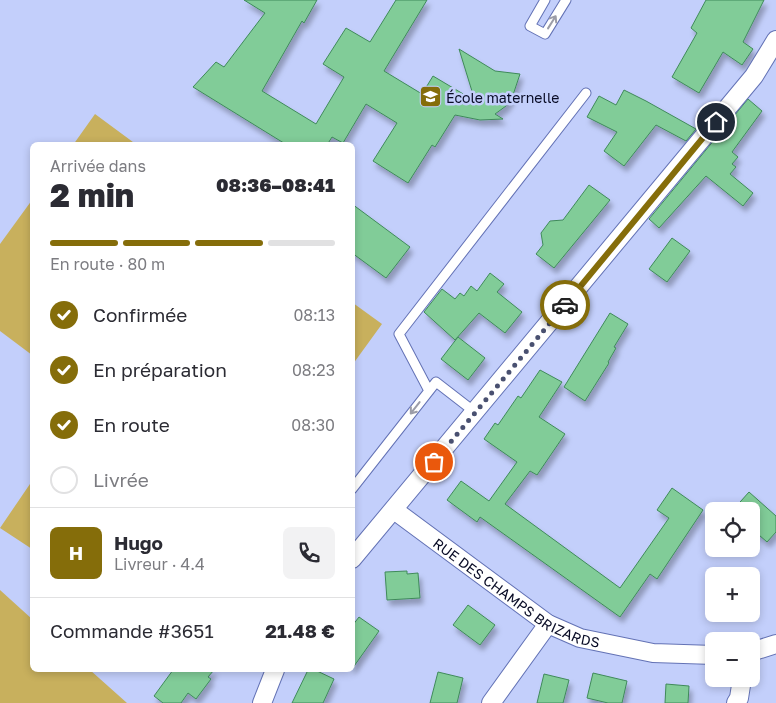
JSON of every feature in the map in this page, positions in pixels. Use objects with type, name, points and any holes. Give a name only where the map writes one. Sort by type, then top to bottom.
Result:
[{"type":"street","points":[[355,556],[476,413],[754,76],[776,40]]},
{"type":"street","name":"RUE DES CHAMPS BRIZARDS","points":[[394,510],[548,624],[580,638],[653,652],[705,655]]},
{"type":"street","points":[[491,703],[548,624]]},
{"type":"street","points":[[760,649],[776,644]]},
{"type":"street","points":[[262,703],[270,672]]},
{"type":"street","points":[[736,703],[740,698],[741,687]]},
{"type":"lane","points":[[545,0],[530,26],[545,34],[566,0]]},
{"type":"lane","points":[[429,391],[399,334],[586,94]]},
{"type":"lane","points":[[355,485],[436,382],[476,413]]},
{"type":"shaded area","points":[[95,114],[133,142],[75,142]]},
{"type":"shaded area","points":[[30,203],[30,354],[0,331],[0,244]]},
{"type":"shaded area","points":[[355,304],[382,324],[355,361]]},
{"type":"shaded area","points":[[30,484],[30,548],[0,528]]},
{"type":"shaded area","points":[[0,590],[30,617],[30,672],[92,672],[127,703],[0,703]]},
{"type":"building","points":[[244,0],[317,0],[304,23],[302,21],[262,91],[316,124],[344,77],[323,64],[346,28],[370,42],[396,0],[427,0],[384,71],[422,94],[433,76],[475,101],[459,49],[495,71],[520,74],[513,95],[506,106],[495,114],[503,119],[480,120],[455,115],[435,147],[432,145],[408,183],[373,161],[397,123],[366,104],[344,142],[332,137],[329,142],[282,142],[193,87],[216,62],[224,67],[265,13]]},
{"type":"building","points":[[706,0],[764,0],[743,42],[753,49],[742,65],[723,52],[699,93],[672,77],[697,33],[691,28]]},
{"type":"building","points":[[624,90],[696,129],[686,141],[656,125],[624,166],[604,151],[617,132],[587,117],[599,96],[616,105]]},
{"type":"building","points":[[748,99],[762,111],[732,152],[738,157],[732,164],[736,167],[730,174],[753,193],[743,206],[706,176],[659,228],[649,219]]},
{"type":"building","points":[[589,185],[610,200],[554,268],[536,254],[543,245],[541,233],[550,221],[563,220]]},
{"type":"building","points":[[355,206],[410,247],[386,278],[355,255]]},
{"type":"building","points":[[672,238],[690,251],[667,282],[649,269]]},
{"type":"building","points":[[490,273],[504,284],[497,292],[522,312],[505,333],[479,313],[455,340],[424,312],[442,289],[455,299],[460,293],[464,296],[471,286],[477,291]]},
{"type":"building","points":[[610,313],[628,324],[614,347],[616,348],[609,363],[585,401],[564,387]]},
{"type":"building","points":[[458,337],[485,358],[468,380],[441,359]]},
{"type":"building","points":[[540,370],[562,382],[539,417],[565,434],[537,475],[530,471],[505,504],[620,588],[669,518],[657,510],[672,488],[703,510],[657,579],[650,574],[620,617],[480,517],[477,522],[447,500],[461,481],[489,501],[517,462],[484,439],[495,423],[498,425],[518,396],[521,398]]},
{"type":"building","points":[[749,492],[776,516],[776,532],[767,542],[760,536],[760,502],[740,502]]},
{"type":"building","points":[[407,571],[407,574],[418,573],[420,598],[387,600],[385,572]]},
{"type":"building","points":[[468,605],[495,625],[480,645],[453,625]]},
{"type":"building","points":[[359,617],[379,631],[355,665],[355,622]]},
{"type":"building","points":[[172,672],[212,672],[208,677],[211,679],[196,699],[188,693],[181,703],[163,703],[154,696]]},
{"type":"building","points":[[307,672],[319,672],[334,679],[323,703],[292,703]]},
{"type":"building","points":[[438,672],[463,678],[457,703],[430,703]]},
{"type":"building","points":[[593,673],[627,681],[622,703],[608,703],[587,698]]},
{"type":"building","points":[[544,674],[569,680],[563,703],[537,703]]},
{"type":"building","points":[[666,684],[689,686],[688,703],[665,703]]},
{"type":"way so far","points":[[434,462],[565,305]]},
{"type":"place","name":"École maternelle","points":[[430,97]]},
{"type":"route","points":[[565,305],[716,122]]}]
